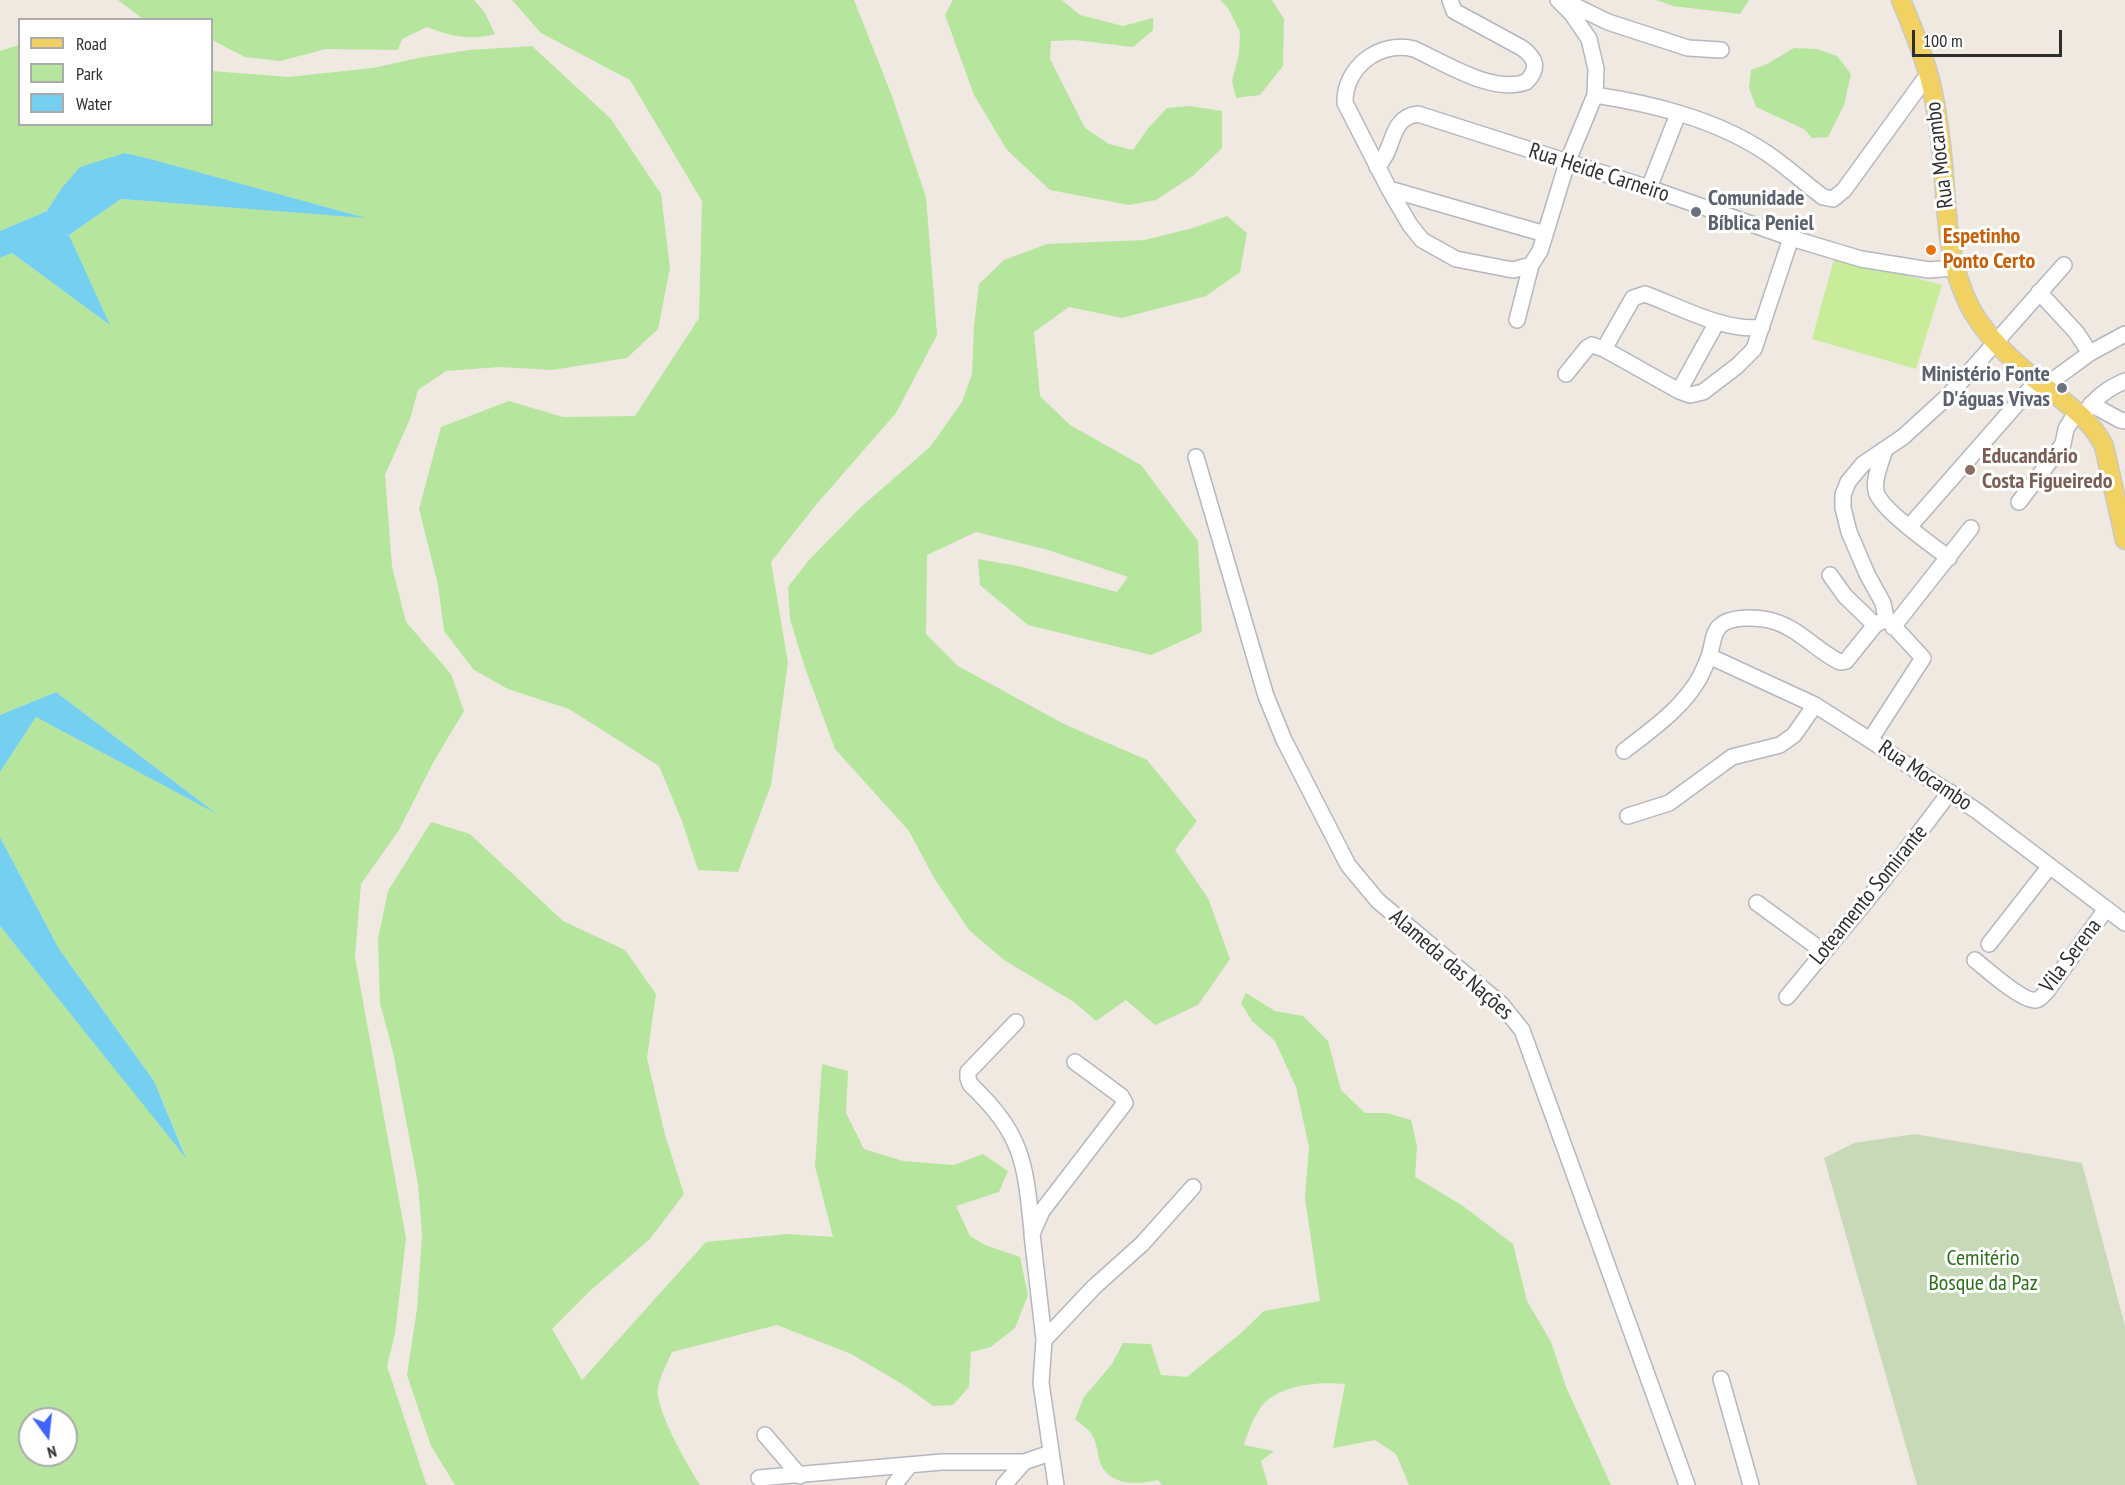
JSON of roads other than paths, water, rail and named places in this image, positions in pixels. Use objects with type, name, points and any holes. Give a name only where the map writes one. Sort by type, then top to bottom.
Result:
[{"type":"main road","name":"Rua Mocambo","points":[[1901,0],[1929,73],[1941,145],[1948,238],[1954,268],[1971,308],[1984,329],[2041,384],[2083,410],[2098,433],[2104,446],[2125,539]]},
{"type":"street","points":[[1450,0],[1454,11],[1530,54],[1534,63],[1533,75],[1519,85],[1504,85],[1474,77],[1420,51],[1403,46],[1390,47],[1365,59],[1353,73],[1346,85],[1346,103],[1389,189],[1410,225],[1422,240],[1456,259],[1513,270],[1531,265]]},
{"type":"street","points":[[1560,0],[1608,22],[1688,48],[1720,50]]},
{"type":"street","points":[[1518,320],[1531,265],[1540,251],[1567,163],[1595,95],[1596,69],[1589,39],[1560,0]]},
{"type":"street","points":[[1595,95],[1644,103],[1743,139],[1765,152],[1823,197],[1833,199],[1844,190],[1929,73]]},
{"type":"street","name":"Rua Heide Carneiro","points":[[1377,167],[1386,154],[1399,122],[1408,116],[1418,114],[1649,188],[1791,238],[1861,259],[1907,267],[1938,270],[1954,268]]},
{"type":"street","points":[[1649,188],[1678,114]]},
{"type":"street","points":[[1389,189],[1545,234]]},
{"type":"street","points":[[1566,374],[1590,346],[1604,349],[1679,391],[1690,395],[1703,392],[1737,366],[1754,349],[1791,238]]},
{"type":"street","points":[[1889,627],[1883,603],[1870,582],[1854,545],[1843,508],[1843,495],[1855,473],[1873,457],[1903,437],[1949,395],[2064,265]]},
{"type":"street","points":[[2039,292],[2066,320],[2090,353]]},
{"type":"street","points":[[1604,349],[1633,298],[1645,294],[1717,322],[1743,329],[1762,327]]},
{"type":"street","points":[[1679,391],[1717,322]]},
{"type":"street","points":[[1909,527],[2041,384],[2125,334]]},
{"type":"street","points":[[2019,502],[2063,444],[2066,429],[2104,390],[2125,381]]},
{"type":"street","points":[[2083,410],[2125,421]]},
{"type":"street","points":[[1885,449],[1875,489],[1878,498],[1909,527],[1949,558]]},
{"type":"street","name":"Alameda das Nações","points":[[1196,457],[1266,696],[1284,740],[1348,865],[1378,901],[1501,1004],[1522,1030],[1687,1485]]},
{"type":"street","points":[[1624,751],[1675,710],[1693,688],[1709,656],[1720,625],[1728,621],[1769,620],[1786,626],[1810,640],[1837,661],[1843,662],[1889,627],[1949,558],[1971,528]]},
{"type":"street","points":[[1830,575],[1845,596],[1889,627],[1924,661],[1904,686],[1870,740]]},
{"type":"street","name":"Rua Mocambo","points":[[1709,656],[1815,705],[1870,740],[1950,792],[2125,923]]},
{"type":"street","points":[[1628,816],[1669,803],[1732,758],[1780,745],[1794,735],[1815,705]]},
{"type":"street","name":"Loteamento Somirante","points":[[1787,997],[1881,883],[1950,792]]},
{"type":"street","points":[[1989,944],[2050,866]]},
{"type":"street","points":[[1757,903],[1824,952]]},
{"type":"street","name":"Vila Serena","points":[[1975,960],[2018,993],[2030,999],[2039,999],[2106,909]]},
{"type":"street","points":[[1016,1022],[968,1072],[968,1078],[970,1084],[1001,1117],[1017,1145],[1026,1174],[1044,1340],[1041,1383],[1056,1485]]},
{"type":"street","points":[[1032,1234],[1042,1211],[1125,1103],[1121,1096],[1075,1062]]},
{"type":"street","points":[[1044,1340],[1094,1287],[1142,1244],[1193,1187]]},
{"type":"street","points":[[1721,1379],[1751,1485]]},
{"type":"street","points":[[765,1435],[800,1476]]},
{"type":"street","points":[[759,1478],[942,1462],[1024,1462],[1050,1453]]},
{"type":"street","points":[[1004,1485],[1024,1462]]},
{"type":"street","points":[[894,1485],[910,1465]]},
{"type":"water","points":[[125,153],[366,218],[121,199],[69,235],[110,325],[12,253],[0,258],[0,231],[47,211],[61,189],[80,167]]},
{"type":"water","points":[[56,692],[217,814],[36,717],[0,772],[0,715]]},
{"type":"water","points":[[0,837],[59,949],[154,1081],[186,1158],[0,926]]},
{"type":"place","name":"Comunidade Bíblica Peniel","points":[[1696,212]]},
{"type":"place","name":"Espetinho Ponto Certo","points":[[1931,250]]},
{"type":"place","name":"Ministério Fonte D'águas Vivas","points":[[2062,388]]},
{"type":"place","name":"Educandário Costa Figueiredo","points":[[1970,470]]},
{"type":"park label","name":"Cemitério Bosque da Paz","points":[[1983,1272]]}]
